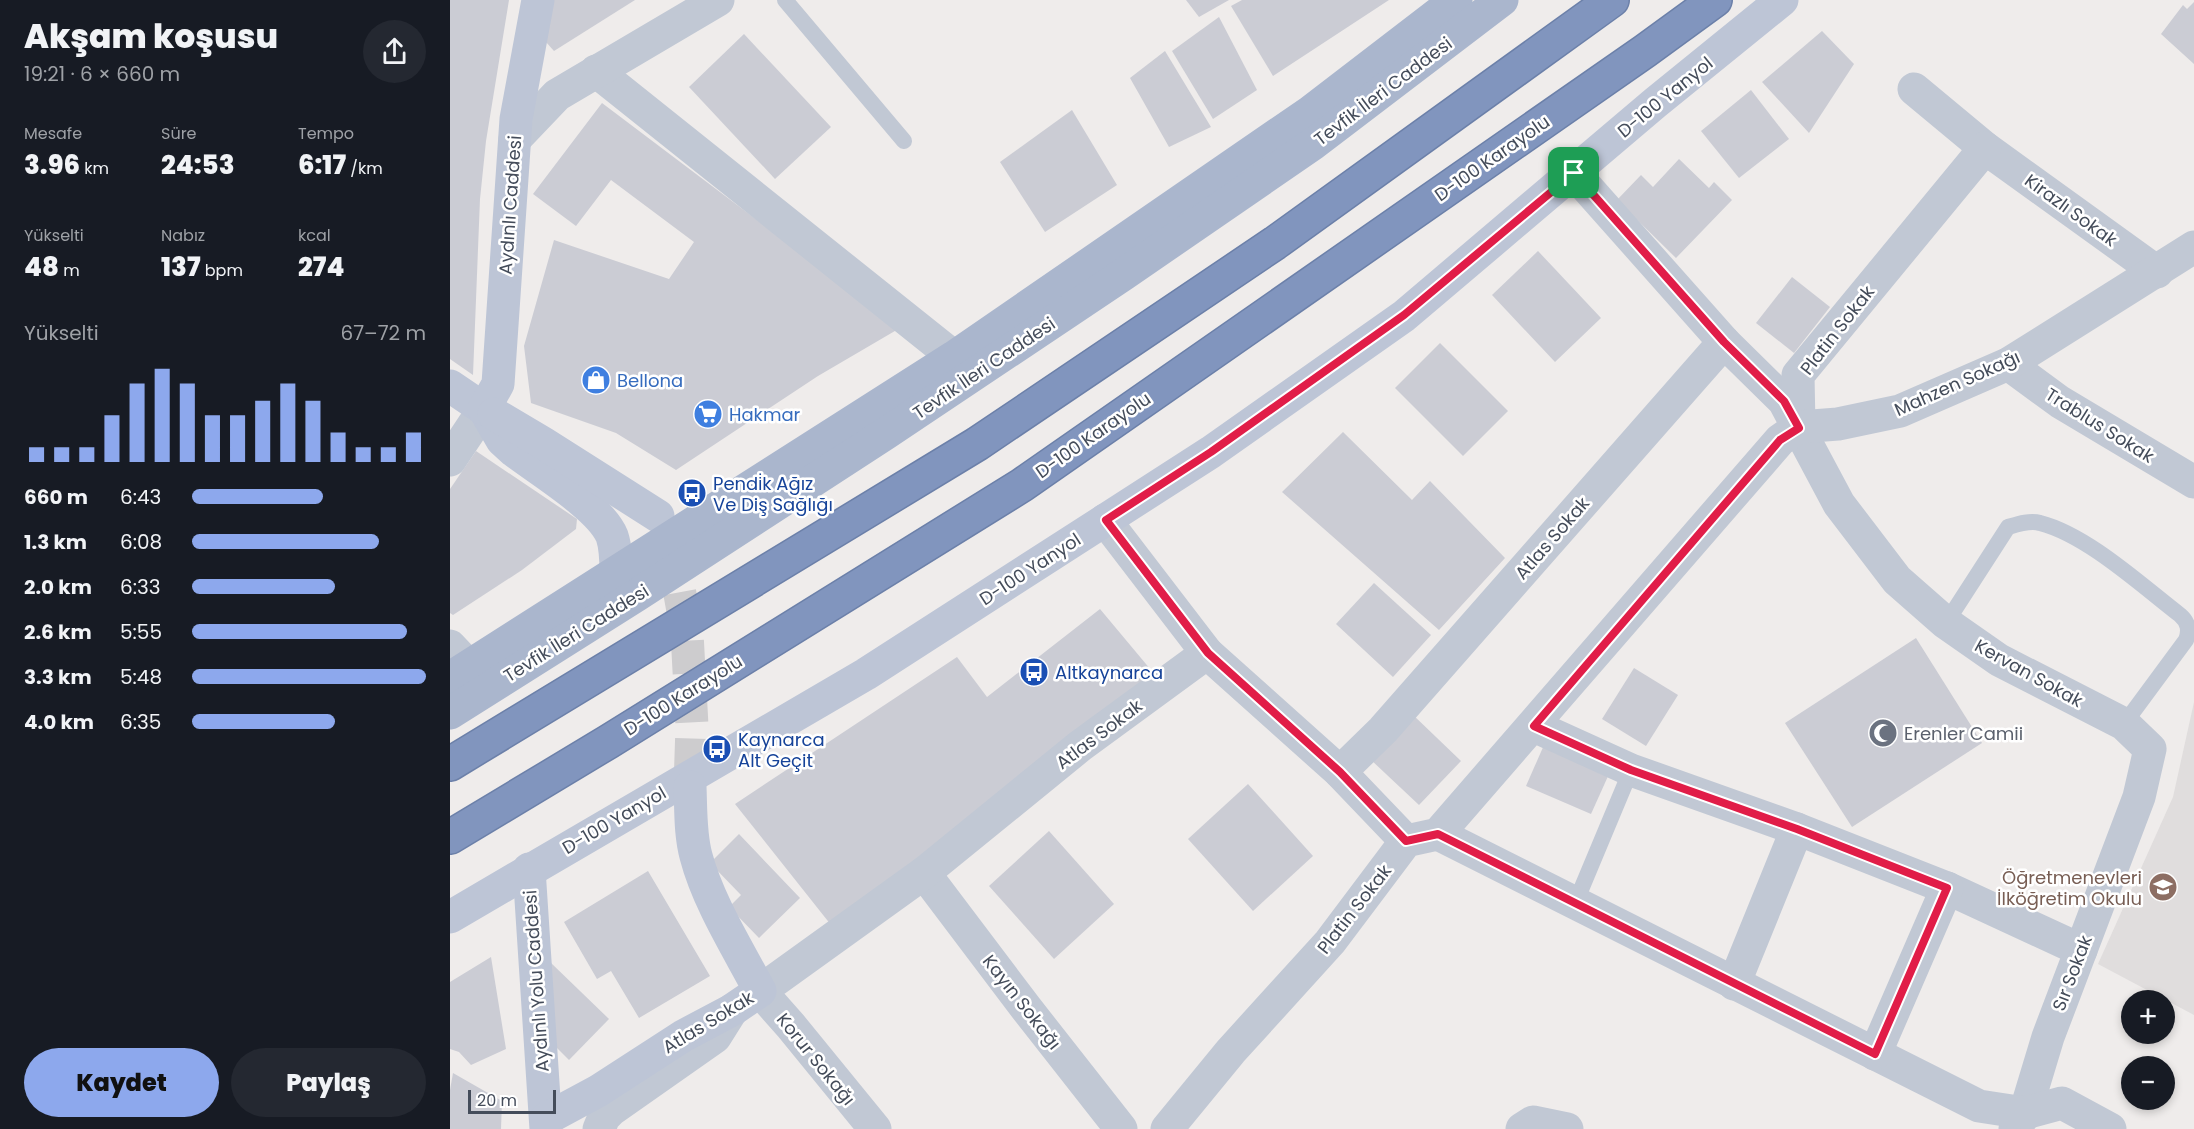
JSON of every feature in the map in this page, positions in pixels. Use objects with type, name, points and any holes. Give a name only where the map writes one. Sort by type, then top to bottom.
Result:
[{"type":"highway","points":[[450,764],[977,444],[1275,243],[1612,0]]},
{"type":"highway","name":"D-100 Karayolu","points":[[450,837],[628,730],[1022,485],[1715,0]]},
{"type":"main road","name":"Aydınlı Caddesi","points":[[484,409],[498,384],[516,119],[537,0]]},
{"type":"main road","name":"D-100 Yanyol","points":[[450,916],[866,674],[1211,452],[1404,315],[1655,103],[1782,0]]},
{"type":"main road","name":"Tevfik İleri Caddesi","points":[[450,713],[464,670],[954,357],[1310,112],[1476,4]]},
{"type":"main road","name":"Tevfik İleri Caddesi","points":[[464,670],[637,595],[855,453],[1124,274],[1313,144],[1476,4]]},
{"type":"main road","points":[[450,386],[658,516]]},
{"type":"main road","points":[[484,409],[502,440],[513,451],[586,505],[605,524],[614,546],[616,573]]},
{"type":"main road","name":"Korur Sokağı","points":[[690,787],[691,831],[696,857],[708,891],[760,991]]},
{"type":"main road","name":"Aydınlı Yolu Caddesi","points":[[529,869],[546,1124]]},
{"type":"main road","name":"Atlas Sokak","points":[[546,1124],[683,1036],[732,1010],[760,991]]},
{"type":"street","points":[[515,139],[556,95],[718,0]]},
{"type":"street","points":[[527,60],[535,77],[556,95]]},
{"type":"street","points":[[596,71],[954,357]]},
{"type":"street","name":"Kirazlı Sokak","points":[[1914,89],[1985,148],[2157,272]]},
{"type":"street","name":"Platin Sokak","points":[[1799,428],[1798,375],[1985,148]]},
{"type":"street","name":"Kervan Sokak","points":[[1574,173],[1724,342],[1784,401],[1839,504],[1897,580],[1946,623],[1999,660],[2124,724],[2151,748]]},
{"type":"street","name":"Mahzen Sokağı","points":[[1799,428],[1838,424],[1900,411],[2008,364],[2193,250]]},
{"type":"street","name":"Atlas Sokak","points":[[1340,772],[1383,730],[1724,342]]},
{"type":"street","name":"Trablus Sokak","points":[[2008,364],[2060,402],[2194,482]]},
{"type":"street","points":[[450,460],[484,409]]},
{"type":"street","points":[[1106,520],[1208,653],[1340,772],[1406,841],[1438,834],[1780,440],[1799,428]]},
{"type":"street","name":"Atlas Sokak","points":[[760,991],[924,873],[1080,746],[1208,653]]},
{"type":"street","points":[[1534,726],[1631,770],[1797,829],[1947,888],[2081,950]]},
{"type":"street","name":"Sır Sokak","points":[[2020,1121],[2048,1037],[2139,797],[2151,748]]},
{"type":"street","points":[[1734,984],[1797,829]]},
{"type":"street","points":[[1438,834],[1978,1106],[2020,1121],[2062,1103],[2110,1129]]},
{"type":"street","name":"Platin Sokak","points":[[1167,1129],[1231,1051],[1330,942],[1406,841]]},
{"type":"street","name":"Kayın Sokağı","points":[[924,873],[1121,1129]]},
{"type":"street","points":[[1875,1054],[1947,888]]},
{"type":"street","name":"Korur Sokağı","points":[[760,991],[875,1129]]},
{"type":"street","points":[[598,1129],[604,1117],[611,1110],[715,1037],[732,1010]]},
{"type":"street","points":[[1522,1129],[1533,1122],[1567,1129]]},
{"type":"lane","points":[[785,0],[904,141]]},
{"type":"lane","points":[[1946,623],[2008,527],[2038,522],[2082,540],[2180,615],[2187,624],[2189,633],[2186,640],[2124,724]]},
{"type":"lane","points":[[1575,904],[1631,770]]},
{"type":"shaded area","name":"Öğretmenevleri İlköğretim Okulu","points":[[2194,702],[2194,1015],[2175,1005],[2175,990],[2147,990],[2098,964],[2173,797]]},
{"type":"building","points":[[450,0],[509,0],[486,141],[480,199],[473,375],[450,359]]},
{"type":"building","points":[[546,0],[635,0],[554,51],[538,33]]},
{"type":"building","points":[[1186,0],[1229,0],[1199,17]]},
{"type":"building","points":[[1242,0],[1389,0],[1273,76],[1231,6]]},
{"type":"building","points":[[2194,2],[2194,64],[2161,34],[2183,5],[2187,9]]},
{"type":"building","points":[[1219,17],[1257,90],[1213,119],[1172,51]]},
{"type":"building","points":[[1822,31],[1854,64],[1809,133],[1762,82]]},
{"type":"building","points":[[744,34],[831,127],[775,179],[689,87]]},
{"type":"building","points":[[1165,51],[1211,127],[1169,147],[1130,78]]},
{"type":"building","points":[[1751,90],[1789,139],[1739,178],[1701,131]]},
{"type":"building","points":[[602,103],[900,328],[818,376],[676,470],[616,433],[531,403],[524,346],[554,240],[669,279],[694,242],[611,180],[576,226],[533,194]]},
{"type":"building","points":[[1072,110],[1117,185],[1045,232],[1000,162]]},
{"type":"building","points":[[1679,159],[1709,188],[1714,182],[1732,200],[1676,258],[1617,200],[1641,175],[1653,187]]},
{"type":"building","points":[[1538,251],[1601,318],[1555,362],[1492,295]]},
{"type":"building","points":[[1792,277],[1830,307],[1794,353],[1756,323]]},
{"type":"building","points":[[1440,343],[1508,411],[1463,456],[1395,388]]},
{"type":"building","points":[[1343,432],[1412,500],[1430,481],[1505,558],[1439,630],[1282,492]]},
{"type":"building","points":[[476,451],[577,519],[576,529],[522,570],[453,615],[450,613],[450,489]]},
{"type":"building","points":[[1374,583],[1431,635],[1393,677],[1336,624]]},
{"type":"building","points":[[1100,609],[1156,676],[835,930],[735,804],[957,657],[987,697]]},
{"type":"building","name":"Erenler Camii","points":[[1916,638],[1982,743],[1852,827],[1785,723]]},
{"type":"building","points":[[1634,668],[1678,695],[1646,746],[1602,719]]},
{"type":"building","points":[[1411,713],[1461,761],[1419,805],[1369,758]]},
{"type":"building","points":[[1544,745],[1609,774],[1591,814],[1526,786]]},
{"type":"building","points":[[1248,784],[1313,856],[1253,911],[1188,839]]},
{"type":"building","points":[[1049,831],[1114,904],[1054,959],[989,886]]},
{"type":"building","points":[[739,834],[800,898],[759,938],[729,907],[741,895],[710,863]]},
{"type":"building","points":[[648,871],[710,976],[639,1018],[611,971],[597,979],[564,922]]},
{"type":"building","points":[[491,957],[506,1049],[471,1065],[459,1052],[450,1049],[450,982]]},
{"type":"building","points":[[550,962],[609,1019],[569,1060],[551,1042]]},
{"type":"building","points":[[453,1073],[502,1101],[501,1129],[450,1129],[450,1090]]},
{"type":"tunnel","points":[[671,544],[687,633],[692,726],[690,787]]},
{"type":"place","name":"Bellona","points":[[596,380]]},
{"type":"place","name":"Hakmar","points":[[708,414]]},
{"type":"place","name":"Pendi̇k Ağız Ve Diş Sağlığı","points":[[692,493]]},
{"type":"place","name":"Altkaynarca","points":[[1034,672]]},
{"type":"place","name":"Erenler Camii","points":[[1883,733]]},
{"type":"place","name":"Kaynarca Alt Geçit","points":[[717,749]]},
{"type":"place","name":"Öğretmenevleri İlköğretim Okulu","points":[[2163,887]]},
{"type":"route","points":[[1574,173],[1724,342],[1784,401],[1799,428],[1780,440],[1534,726],[1631,770],[1797,829],[1947,888],[1875,1054],[1438,834],[1406,841],[1340,772],[1208,653],[1106,520],[1211,452],[1404,315],[1574,173]]}]
